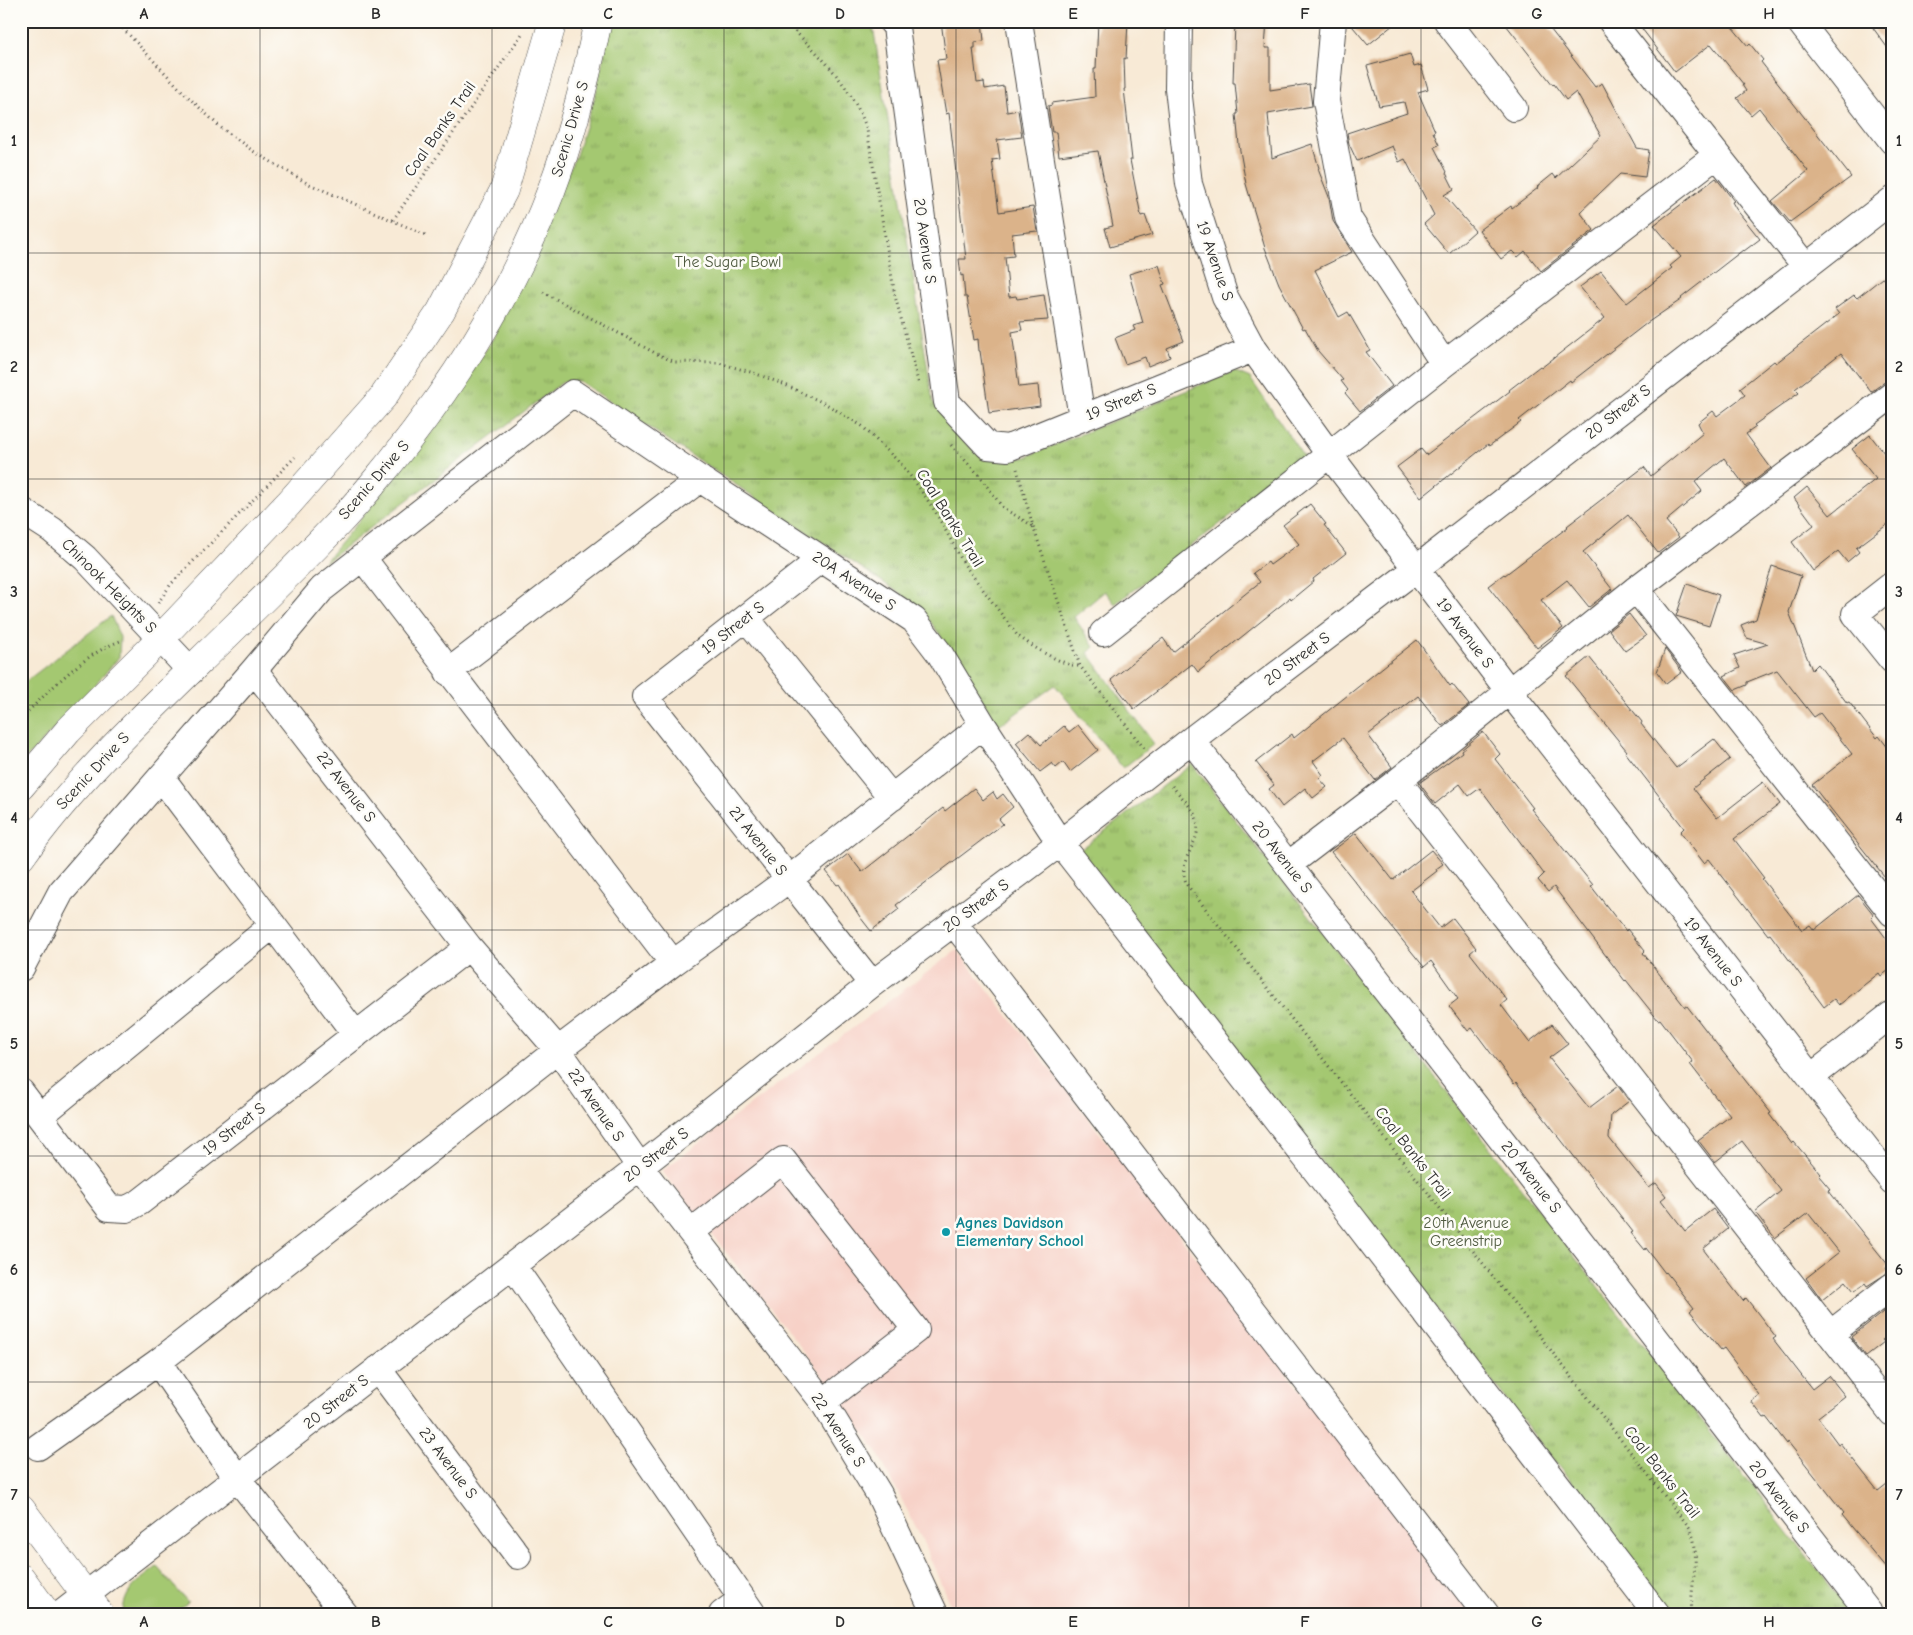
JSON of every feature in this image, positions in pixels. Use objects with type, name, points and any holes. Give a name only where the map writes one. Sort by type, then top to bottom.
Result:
[{"type":"main road","points":[[21,786],[152,629],[289,504],[383,397],[441,311],[504,190],[552,21]]},
{"type":"main road","name":"Scenic Drive S","points":[[21,857],[60,806],[366,492],[409,439],[470,354],[500,303],[551,192],[571,133],[598,21]]},
{"type":"main road","points":[[21,1509],[92,1605]]},
{"type":"main road","points":[[21,1578],[48,1614]]},
{"type":"street","name":"20 Avenue S","points":[[891,21],[896,27],[947,402],[998,447]]},
{"type":"street","points":[[1019,21],[1082,418]]},
{"type":"street","name":"19 Avenue S","points":[[1179,21],[1178,88],[1189,184],[1225,297],[1253,349],[1329,454],[1508,690],[1892,1181]]},
{"type":"street","points":[[1333,21],[1326,101],[1348,218],[1444,364]]},
{"type":"street","points":[[1447,21],[1514,108]]},
{"type":"street","points":[[1612,21],[1806,266]]},
{"type":"street","points":[[1799,21],[1892,141]]},
{"type":"street","points":[[1103,633],[1444,364],[1717,155]]},
{"type":"street","name":"20 Street S","points":[[62,1614],[92,1605],[237,1478],[640,1168],[872,984],[1060,843],[1892,200]]},
{"type":"street","name":"19 Street S","points":[[998,447],[1082,418],[1253,349]]},
{"type":"street","name":"20A Avenue S","points":[[362,557],[573,392],[700,479],[914,620],[940,654],[983,725],[1060,843]]},
{"type":"street","points":[[1288,865],[1398,781],[1508,690],[1636,589],[1892,395]]},
{"type":"street","points":[[448,672],[700,479]]},
{"type":"street","name":"Chinook Heights S","points":[[21,510],[33,516],[67,542],[190,671]]},
{"type":"street","points":[[21,968],[61,892],[322,589],[362,557],[448,672],[673,963]]},
{"type":"street","name":"19 Street S","points":[[645,697],[821,559]]},
{"type":"street","points":[[1892,585],[1855,614],[1892,660]]},
{"type":"street","points":[[1636,589],[1892,913]]},
{"type":"street","points":[[746,618],[892,798]]},
{"type":"street","name":"22 Avenue S","points":[[254,670],[470,947],[558,1050],[640,1168],[822,1402],[879,1494],[935,1614]]},
{"type":"street","name":"21 Avenue S","points":[[645,697],[872,984]]},
{"type":"street","points":[[38,1447],[158,1362],[558,1050],[673,963],[788,880],[983,725]]},
{"type":"street","name":"20 Avenue S","points":[[1192,740],[1870,1614]]},
{"type":"street","points":[[161,777],[356,1035]]},
{"type":"street","points":[[1398,781],[1892,1413]]},
{"type":"street","points":[[1060,843],[1658,1614]]},
{"type":"street","points":[[954,923],[1486,1614]]},
{"type":"street","points":[[40,1116],[273,925]]},
{"type":"street","name":"19 Street S","points":[[21,1092],[109,1208],[127,1209],[140,1202],[470,947]]},
{"type":"street","points":[[1811,1077],[1892,1014]]},
{"type":"street","points":[[691,1232],[783,1160],[916,1330],[822,1402]]},
{"type":"street","points":[[513,1266],[739,1609]]},
{"type":"street","points":[[1830,1334],[1892,1286]]},
{"type":"street","points":[[158,1362],[237,1478],[345,1614]]},
{"type":"street","name":"23 Avenue S","points":[[378,1370],[518,1556]]},
{"type":"path","points":[[116,21],[184,93],[220,127],[253,151],[307,183],[428,236]]},
{"type":"path","points":[[784,21],[821,56],[839,77],[862,115],[867,130],[895,296],[920,389]]},
{"type":"path","name":"Coal Banks Trail","points":[[393,220],[525,29]]},
{"type":"path","name":"Coal Banks Trail","points":[[543,292],[654,353],[675,362],[719,363],[754,373],[826,404],[862,426],[901,464],[918,486],[935,511],[964,564],[1017,635],[1024,641],[1068,664],[1080,666]]},
{"type":"path","points":[[948,440],[979,474],[1003,508],[1033,526]]},
{"type":"path","points":[[998,447],[1018,471],[1033,526],[1080,666],[1144,748]]},
{"type":"path","points":[[21,718],[90,655],[108,645],[152,629],[171,584],[301,450]]},
{"type":"path","name":"Coal Banks Trail","points":[[1170,784],[1193,812],[1197,821],[1195,838],[1183,866],[1187,885],[1694,1536],[1691,1593],[1692,1614]]},
{"type":"shaded area","points":[[957,950],[1474,1614],[954,1614],[919,1533],[876,1450],[817,1368],[662,1171]]},
{"type":"green space","name":"The Sugar Bowl","points":[[611,21],[869,21],[873,26],[933,402],[959,437],[981,456],[1023,458],[1234,371],[1250,378],[1305,459],[1115,604],[1105,591],[1074,617],[1094,647],[1088,653],[1154,744],[1123,768],[1055,685],[999,726],[955,656],[919,606],[579,381],[563,382],[323,564],[440,422],[495,335],[576,155],[596,93]]},
{"type":"green space","points":[[111,616],[120,637],[119,657],[21,764],[21,685]]},
{"type":"green space","name":"20th Avenue Greenstrip","points":[[1192,764],[1852,1614],[1673,1614],[1080,850]]},
{"type":"green space","points":[[157,1567],[188,1602],[173,1614],[123,1614],[129,1592],[139,1581]]},
{"type":"building","points":[[941,21],[982,21],[984,41],[975,42],[975,48],[973,48],[977,83],[984,82],[985,89],[1004,86],[1007,112],[1018,110],[1022,137],[997,140],[1000,159],[992,160],[999,212],[1033,207],[1037,231],[1012,234],[1014,256],[1005,257],[1009,297],[1016,296],[1017,299],[1044,295],[1048,320],[1020,322],[1022,330],[1012,332],[1019,387],[1038,385],[1040,406],[989,413],[978,339],[974,340],[967,297],[965,297],[963,275],[961,276],[959,259],[966,259],[949,113],[946,114],[937,60],[946,59]]},
{"type":"building","points":[[1098,21],[1128,21],[1126,59],[1124,58],[1124,89],[1132,160],[1130,160],[1141,216],[1145,215],[1152,235],[1110,247],[1105,228],[1113,226],[1098,151],[1059,156],[1056,132],[1052,132],[1048,106],[1052,105],[1051,103],[1095,97],[1094,69],[1096,69]]},
{"type":"building","points":[[1235,21],[1267,21],[1265,48],[1270,48],[1270,90],[1309,84],[1312,106],[1268,114],[1272,158],[1312,144],[1318,169],[1329,197],[1333,221],[1352,252],[1315,270],[1339,317],[1348,312],[1370,350],[1366,352],[1392,386],[1360,411],[1345,393],[1348,390],[1341,381],[1343,380],[1318,351],[1305,328],[1303,329],[1279,284],[1265,248],[1246,184],[1239,145],[1235,83],[1233,83]]},
{"type":"building","points":[[1348,21],[1398,21],[1368,45]]},
{"type":"building","points":[[1503,21],[1544,21],[1595,87],[1602,83],[1637,148],[1649,150],[1645,177],[1620,174],[1580,212],[1594,230],[1541,271],[1525,251],[1518,257],[1512,251],[1501,259],[1479,230],[1511,206],[1512,208],[1553,174],[1556,178],[1601,136],[1576,92],[1566,100]]},
{"type":"building","points":[[1636,21],[1727,21],[1748,46],[1750,44],[1763,60],[1761,62],[1851,177],[1790,222],[1772,201],[1808,171],[1759,108],[1751,115],[1737,98],[1746,91],[1742,85],[1744,85],[1711,44],[1675,72]]},
{"type":"building","points":[[1868,21],[1892,21],[1892,54]]},
{"type":"building","points":[[1410,54],[1414,67],[1421,65],[1428,89],[1418,92],[1435,131],[1433,132],[1439,145],[1434,147],[1454,189],[1444,195],[1475,231],[1449,254],[1424,224],[1434,215],[1405,159],[1399,162],[1392,146],[1357,161],[1349,144],[1347,133],[1407,113],[1404,102],[1379,106],[1367,66]]},
{"type":"building","points":[[1716,178],[1734,201],[1732,202],[1736,209],[1760,239],[1571,382],[1570,380],[1519,420],[1521,422],[1489,446],[1488,444],[1421,498],[1397,467],[1421,449],[1426,455],[1605,318],[1580,287],[1601,271],[1627,303],[1672,268],[1670,266],[1681,257],[1654,225]]},
{"type":"building","points":[[1159,265],[1165,284],[1162,285],[1184,341],[1167,348],[1170,357],[1148,366],[1145,357],[1125,364],[1115,338],[1135,330],[1133,326],[1143,323],[1129,274]]},
{"type":"building","points":[[1892,273],[1892,380],[1883,383],[1871,392],[1841,353],[1795,389],[1799,393],[1754,425],[1756,427],[1746,434],[1771,468],[1746,487],[1724,458],[1695,482],[1702,491],[1666,521],[1679,537],[1658,553],[1628,515],[1583,552],[1612,589],[1589,607],[1567,580],[1541,600],[1563,628],[1537,648],[1488,586],[1568,527],[1644,467],[1651,476],[1703,433],[1698,423],[1713,411],[1717,416],[1745,395],[1740,388],[1774,361],[1776,363],[1839,314],[1835,309],[1854,295],[1857,298],[1882,278],[1884,279]]},
{"type":"building","points":[[1870,435],[1892,463],[1892,521],[1856,548],[1859,552],[1847,562],[1838,551],[1813,571],[1792,542],[1814,525],[1794,498],[1807,487],[1830,515],[1876,479],[1852,449]]},
{"type":"building","points":[[1310,504],[1346,553],[1313,579],[1314,581],[1291,600],[1290,598],[1198,672],[1192,664],[1134,709],[1111,680],[1163,638],[1173,652],[1260,582],[1253,573],[1268,562],[1270,565],[1299,544],[1283,525]]},
{"type":"building","points":[[1772,566],[1801,576],[1789,612],[1812,670],[1818,664],[1847,703],[1849,702],[1877,738],[1879,736],[1892,753],[1892,886],[1812,785],[1852,754],[1820,713],[1814,717],[1777,670],[1747,682],[1747,685],[1735,690],[1724,676],[1740,668],[1734,655],[1768,644],[1747,638],[1741,625],[1756,619]]},
{"type":"building","points":[[1687,584],[1719,595],[1709,626],[1676,616]]},
{"type":"building","points":[[1629,614],[1646,636],[1625,651],[1609,630]]},
{"type":"building","points":[[1417,640],[1450,686],[1452,684],[1469,705],[1442,726],[1418,696],[1368,735],[1392,767],[1375,780],[1343,738],[1313,761],[1323,775],[1319,778],[1327,787],[1313,798],[1305,788],[1282,807],[1269,789],[1274,785],[1256,762],[1292,734],[1294,738]]},
{"type":"building","points":[[1665,649],[1682,672],[1666,684],[1657,672]]},
{"type":"building","points":[[1589,657],[1642,722],[1641,724],[1676,768],[1714,739],[1730,759],[1693,788],[1717,818],[1763,782],[1780,804],[1734,839],[1764,878],[1762,879],[1802,930],[1810,925],[1814,930],[1858,895],[1874,915],[1871,918],[1892,946],[1892,968],[1881,976],[1879,973],[1839,1005],[1834,999],[1824,1007],[1770,934],[1768,935],[1709,859],[1704,863],[1680,832],[1684,828],[1625,752],[1627,751],[1566,676]]},
{"type":"building","points":[[1078,725],[1098,750],[1070,772],[1063,762],[1056,768],[1052,763],[1040,772],[1016,743],[1029,732],[1041,745],[1064,726],[1069,732]]},
{"type":"building","points":[[1483,732],[1500,754],[1495,759],[1533,808],[1531,809],[1593,885],[1591,886],[1626,931],[1627,929],[1645,951],[1643,953],[1771,1113],[1769,1114],[1792,1144],[1794,1142],[1821,1174],[1819,1176],[1830,1189],[1828,1190],[1889,1266],[1886,1268],[1889,1272],[1867,1286],[1865,1283],[1854,1291],[1846,1281],[1822,1300],[1806,1278],[1839,1252],[1808,1213],[1775,1238],[1755,1212],[1781,1191],[1742,1141],[1715,1162],[1698,1140],[1730,1116],[1690,1064],[1693,1062],[1660,1019],[1658,1020],[1625,981],[1554,887],[1548,892],[1538,880],[1544,874],[1480,788],[1469,796],[1460,784],[1435,804],[1419,783],[1462,752],[1461,750]]},
{"type":"building","points":[[974,788],[983,800],[993,792],[997,799],[1003,794],[1013,807],[999,819],[1003,824],[896,905],[899,909],[871,931],[839,884],[837,885],[826,871],[848,854],[862,872],[943,808],[945,811]]},
{"type":"building","points":[[1356,833],[1393,880],[1431,850],[1443,864],[1411,891],[1440,928],[1453,918],[1476,948],[1470,953],[1507,1000],[1501,1005],[1529,1042],[1552,1024],[1568,1044],[1549,1058],[1589,1108],[1618,1086],[1629,1101],[1611,1115],[1609,1138],[1649,1188],[1656,1183],[1666,1196],[1661,1200],[1685,1231],[1713,1209],[1728,1229],[1703,1249],[1743,1301],[1746,1298],[1776,1337],[1773,1339],[1812,1389],[1829,1376],[1845,1396],[1818,1417],[1838,1444],[1840,1443],[1878,1491],[1892,1480],[1892,1575],[1842,1515],[1844,1513],[1788,1442],[1787,1444],[1751,1401],[1759,1395],[1724,1348],[1721,1350],[1690,1311],[1694,1308],[1666,1272],[1631,1233],[1633,1232],[1516,1082],[1514,1084],[1472,1028],[1468,1031],[1449,1006],[1458,999],[1431,961],[1424,967],[1331,852]]},
{"type":"building","points":[[1892,1305],[1892,1333],[1866,1356],[1851,1337]]},
{"type":"place","name":"Agnes Davidson Elementary School","points":[[946,1232]]}]
